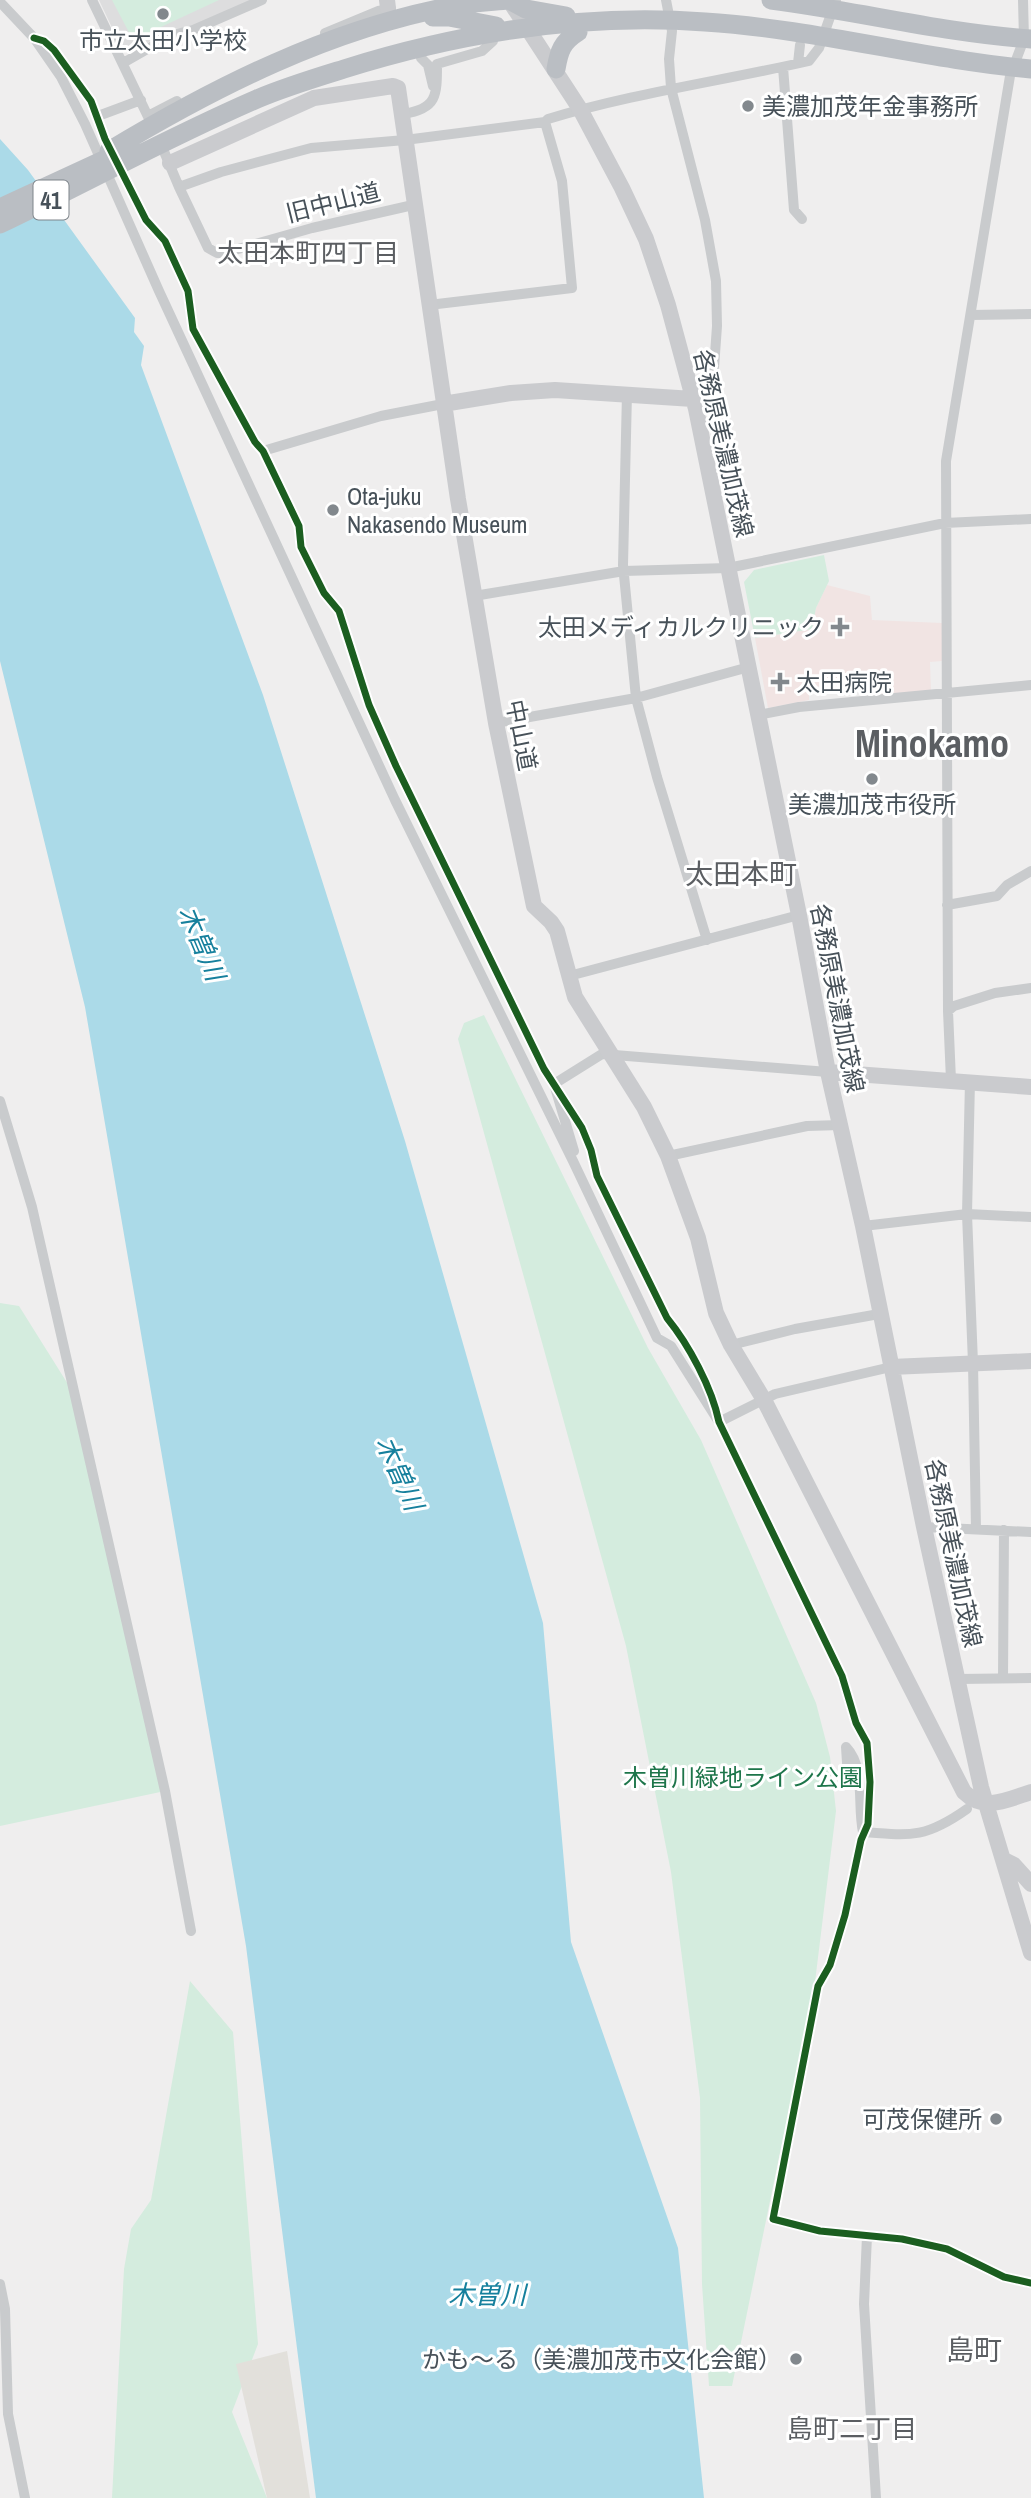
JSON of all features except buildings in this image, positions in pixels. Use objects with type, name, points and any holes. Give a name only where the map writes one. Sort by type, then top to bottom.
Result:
[{"type":"highway","points":[[75,172],[195,101],[235,81],[291,56],[407,16],[462,3],[508,0],[526,9],[630,30]]},
{"type":"highway","points":[[771,0],[834,4],[909,23],[1027,39]]},
{"type":"highway","name":"41","points":[[0,208],[264,86],[408,44],[543,19],[614,14],[721,17],[791,25],[1031,64]]},
{"type":"highway","points":[[407,16],[449,17],[530,35]]},
{"type":"highway","name":"41","points":[[0,224],[167,140],[260,97],[408,50],[490,32],[530,26],[628,19],[750,25],[1031,69]]},
{"type":"highway","points":[[102,175],[262,105],[422,58],[530,35],[630,30],[745,36],[806,52],[1031,77]]},
{"type":"highway","points":[[556,69],[563,44],[578,32]]},
{"type":"street","points":[[92,0],[149,116],[178,187],[221,172],[311,148],[405,140],[545,122],[580,109],[671,88],[783,67],[806,52],[834,4]]},
{"type":"street","points":[[123,63],[172,35],[193,30],[262,0]]},
{"type":"street","name":"各務原美濃加茂線","points":[[508,0],[556,69],[622,188],[646,239],[668,305],[693,399],[799,915],[828,1072],[863,1226],[924,1527],[986,1803],[1031,1954]]},
{"type":"street","points":[[263,451],[381,416],[530,391],[627,393],[693,399],[702,396],[715,368],[716,281],[705,220],[671,88],[669,59],[672,31],[666,0]]},
{"type":"street","points":[[951,1080],[947,905],[946,461],[1010,76],[1027,39],[1023,0]]},
{"type":"street","points":[[0,2],[34,38],[61,77],[85,124],[395,800],[657,1338],[671,1346],[719,1422],[842,1676],[856,1723],[867,1744],[870,1783],[868,1824],[863,1832],[845,1915],[830,1965],[818,1986],[773,2219],[820,2231],[902,2239],[947,2249],[1004,2277],[1031,2283]]},
{"type":"street","points":[[149,116],[213,83],[387,4],[407,16]]},
{"type":"street","points":[[34,38],[44,41],[54,50],[75,77],[98,116],[105,139],[146,220],[164,241],[188,290],[194,330],[255,442],[263,451],[299,526],[302,548],[324,593],[339,611],[369,705],[396,766],[544,1069],[582,1128],[597,1176],[667,1318],[680,1334],[715,1404],[719,1422]]},
{"type":"street","points":[[170,163],[314,98],[393,86],[398,88],[403,114],[418,112],[428,107],[435,96],[437,64],[482,51],[494,41]]},
{"type":"street","points":[[422,58],[428,65],[435,96]]},
{"type":"street","points":[[783,67],[794,210],[802,219]]},
{"type":"street","points":[[98,116],[141,100]]},
{"type":"street","name":"中山道","points":[[403,114],[443,404],[474,596],[496,723],[532,900],[537,911],[546,916],[557,932],[575,997],[644,1107],[668,1156],[698,1238],[716,1313],[731,1345],[764,1400],[964,1792],[975,1802],[986,1803]]},
{"type":"street","points":[[429,305],[572,288],[562,181],[545,122]]},
{"type":"street","name":"旧中山道","points":[[178,187],[208,248],[217,253],[414,205]]},
{"type":"street","points":[[971,315],[1031,314]]},
{"type":"street","points":[[627,393],[624,571],[636,698],[707,940]]},
{"type":"street","points":[[474,596],[624,571],[728,568],[945,523],[1031,519]]},
{"type":"street","points":[[496,723],[636,698],[749,667]]},
{"type":"street","points":[[758,715],[799,707],[1031,685]]},
{"type":"street","points":[[947,905],[997,896],[1007,884],[1031,871]]},
{"type":"street","points":[[569,976],[799,915]]},
{"type":"street","points":[[948,1011],[954,1006],[995,993],[1031,988]]},
{"type":"street","points":[[554,1084],[602,1054],[610,1054],[1031,1087]]},
{"type":"street","points":[[970,1081],[967,1214],[976,1530]]},
{"type":"street","points":[[554,1084],[575,1153],[573,1161]]},
{"type":"street","points":[[0,1101],[32,1207],[165,1791],[191,1931]]},
{"type":"street","points":[[668,1156],[807,1126],[841,1125]]},
{"type":"street","points":[[863,1226],[967,1214],[1031,1217]]},
{"type":"street","points":[[731,1345],[795,1329],[880,1314]]},
{"type":"street","points":[[719,1422],[775,1394],[891,1367],[1031,1361]]},
{"type":"street","points":[[924,1527],[1031,1531]]},
{"type":"street","points":[[1003,1678],[1004,1530]]},
{"type":"street","points":[[958,1679],[1031,1678]]},
{"type":"street","points":[[848,1779],[846,1746],[853,1755],[863,1832]]},
{"type":"street","points":[[986,1803],[1031,1792]]},
{"type":"street","points":[[863,1832],[908,1836],[932,1830],[967,1809]]},
{"type":"street","points":[[1003,1860],[1014,1865],[1031,1884]]},
{"type":"street","points":[[867,2236],[864,2304],[876,2498]]},
{"type":"street","points":[[0,2284],[8,2414],[25,2498]]},
{"type":"shaded area","name":"市立太田小学校","points":[[99,0],[253,0],[188,28],[169,29],[132,53],[124,53]]},
{"type":"shaded area","points":[[827,585],[870,596],[872,620],[942,623],[942,661],[930,662],[931,691],[864,695],[862,684],[809,687],[809,700],[768,708],[755,638],[812,629],[816,608]]},
{"type":"green space","points":[[112,0],[219,0],[133,40]]},
{"type":"green space","points":[[824,555],[829,581],[816,608],[812,629],[755,638],[744,582],[754,570]]},
{"type":"green space","name":"木曽川緑地ライン公園","points":[[484,1015],[648,1348],[701,1440],[816,1703],[830,1757],[836,1811],[815,1982],[732,2386],[709,2386],[702,2284],[700,2098],[671,1872],[626,1646],[458,1039],[464,1023]]},
{"type":"green space","points":[[0,1303],[19,1306],[76,1397],[165,1791],[0,1826]]},
{"type":"green space","points":[[190,1981],[233,2032],[258,2344],[232,2412],[267,2498],[112,2498],[124,2269],[131,2229],[151,2200]]},
{"type":"sand","points":[[287,2351],[310,2498],[267,2498],[236,2364]]},
{"type":"water","name":"木曽川","points":[[0,139],[28,170],[135,318],[134,332],[144,346],[141,365],[263,695],[405,1141],[543,1623],[571,1942],[678,2248],[704,2498],[316,2498],[246,1946],[85,1007],[0,661]]},
{"type":"cycle path","points":[[34,38],[44,41],[54,50],[91,101],[105,139],[146,220],[165,241],[188,291],[193,329],[255,442],[263,451],[299,526],[301,547],[324,593],[339,611],[369,705],[396,766],[544,1069],[582,1128],[597,1176],[667,1318],[699,1367],[719,1422],[842,1676],[856,1723],[867,1743],[870,1782],[868,1824],[861,1840],[845,1915],[830,1965],[818,1986],[773,2219],[820,2231],[902,2239],[947,2249],[1004,2277],[1031,2283]]},
{"type":"place","name":"市立太田小学校","points":[[163,14]]},
{"type":"place","name":"美濃加茂年金事務所","points":[[748,106]]},
{"type":"place","name":"Ota-juku Nakasendo Museum","points":[[333,510]]},
{"type":"place","name":"太田メディカルクリニック","points":[[840,627]]},
{"type":"place","name":"太田病院","points":[[780,682]]},
{"type":"place","name":"美濃加茂市役所","points":[[872,779]]},
{"type":"place","name":"可茂保健所","points":[[996,2119]]},
{"type":"place","name":"かも～る（美濃加茂市文化会館）","points":[[796,2359]]},
{"type":"district","name":"太田本町四丁目","points":[[308,252]]},
{"type":"district","name":"Minokamo","points":[[932,743]]},
{"type":"district","name":"太田本町","points":[[741,874]]},
{"type":"district","name":"島町","points":[[974,2350]]},
{"type":"district","name":"島町二丁目","points":[[852,2428]]}]
